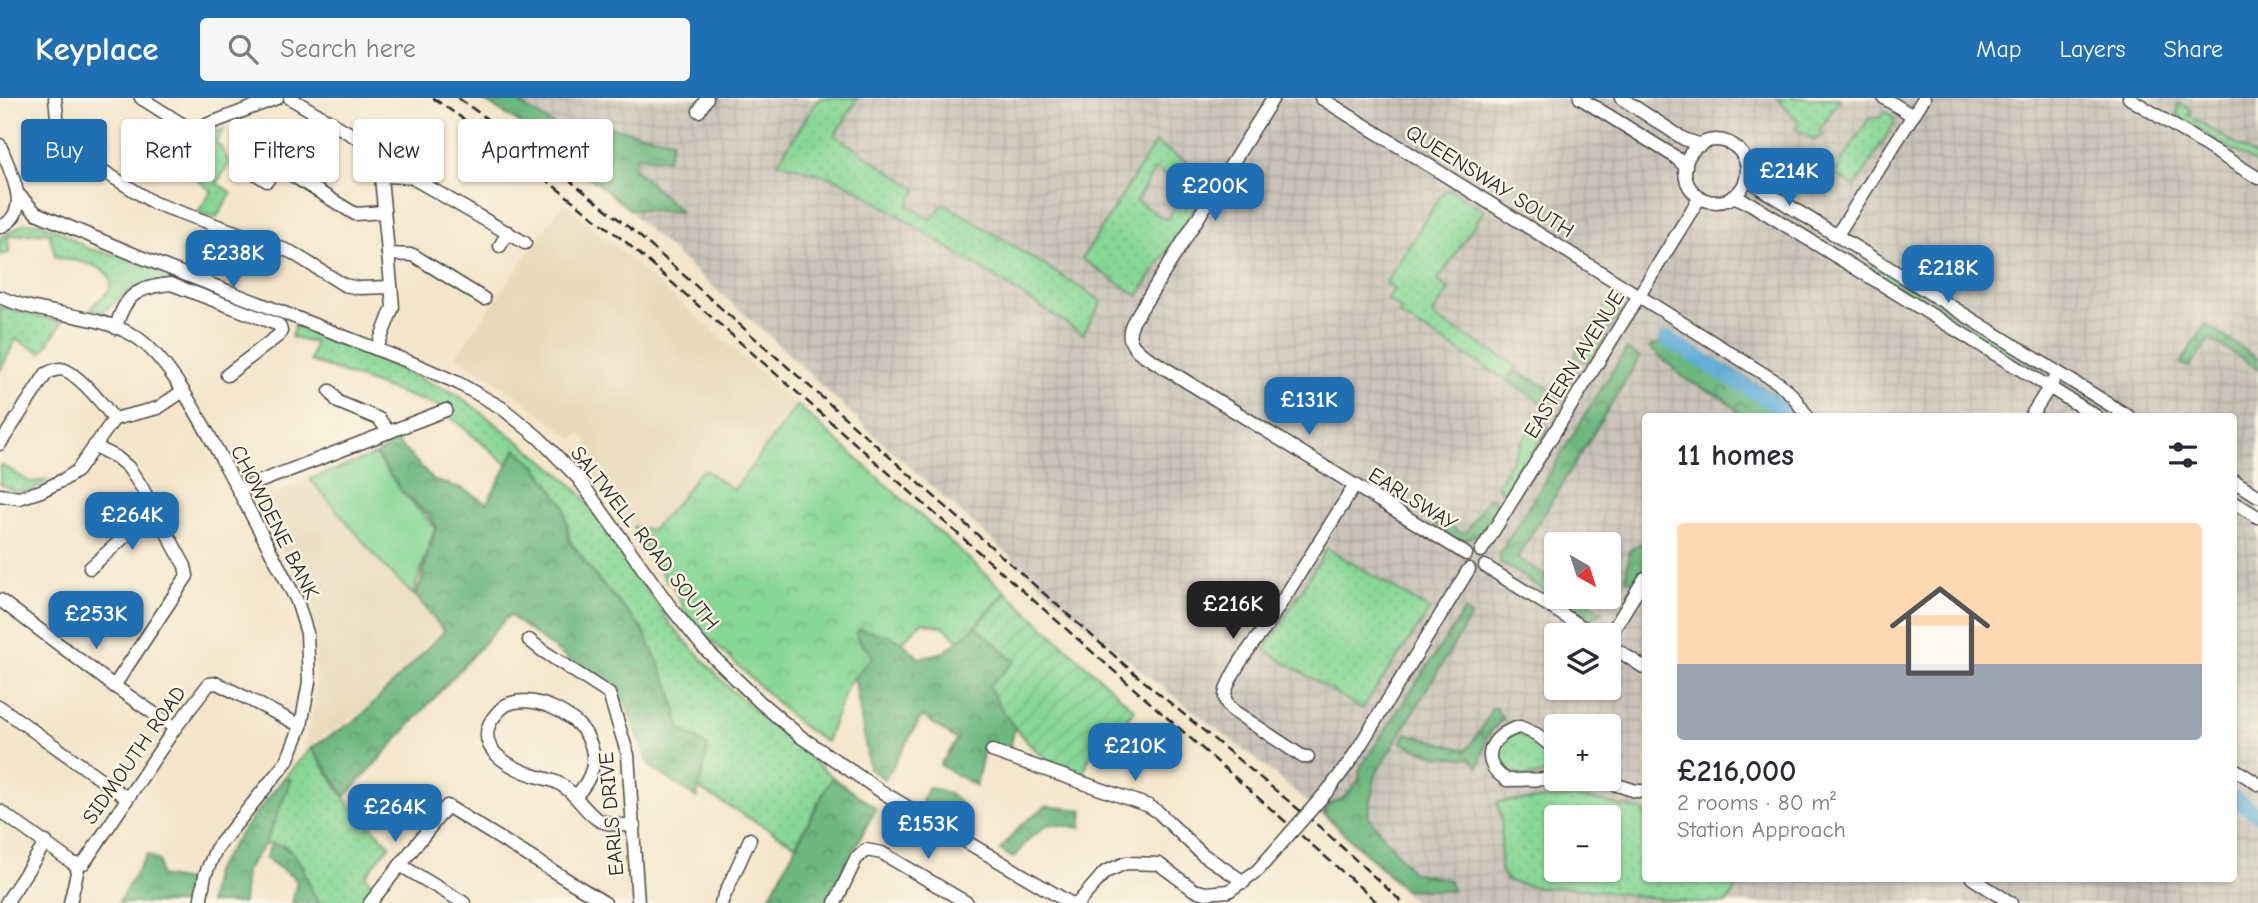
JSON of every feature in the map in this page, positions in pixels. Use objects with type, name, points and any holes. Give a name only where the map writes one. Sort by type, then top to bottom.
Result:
[{"type":"street","points":[[55,98],[59,135],[70,150],[154,203],[291,251],[344,285],[359,288],[391,287]]},
{"type":"street","points":[[141,98],[191,128],[208,126],[251,102],[277,98]]},
{"type":"street","points":[[290,98],[353,136]]},
{"type":"street","points":[[699,111],[707,98]]},
{"type":"street","name":"EARLSWAY","points":[[1273,98],[1133,322],[1129,330],[1129,340],[1142,354],[1466,555]]},
{"type":"street","name":"QUEENSWAY SOUTH","points":[[1321,98],[1780,384],[1805,413]]},
{"type":"street","points":[[1580,98],[1674,156],[1686,167]]},
{"type":"street","points":[[1621,98],[1684,139],[1701,145]]},
{"type":"street","points":[[1884,98],[1913,116]]},
{"type":"street","points":[[1837,235],[1924,98]]},
{"type":"street","points":[[2129,98],[2258,178]]},
{"type":"street","points":[[1716,140],[1733,145],[1745,159],[1747,176],[1742,187],[1733,196],[1715,201],[1700,197],[1688,184],[1686,167],[1690,155],[1701,145],[1716,140]]},
{"type":"street","points":[[0,145],[16,189],[16,214],[11,221],[0,227]]},
{"type":"street","points":[[0,174],[16,189]]},
{"type":"street","points":[[1747,176],[1760,188],[2123,413]]},
{"type":"street","points":[[303,182],[355,214],[384,212]]},
{"type":"street","points":[[377,348],[393,307],[382,182]]},
{"type":"street","points":[[420,182],[525,243]]},
{"type":"street","name":"SALTWELL ROAD SOUTH","points":[[16,189],[36,213]]},
{"type":"street","points":[[1733,196],[1751,204],[2091,413]]},
{"type":"street","name":"EASTERN AVENUE","points":[[1481,551],[1700,197]]},
{"type":"street","name":"SALTWELL ROAD SOUTH","points":[[16,214],[36,213],[138,256],[377,348],[479,394],[540,438],[587,488],[639,565],[703,646],[760,702],[801,737],[882,792],[1046,898],[1070,903]]},
{"type":"street","points":[[1820,224],[1830,239],[1830,252]]},
{"type":"street","points":[[500,246],[508,232]]},
{"type":"street","points":[[388,254],[414,255],[484,299]]},
{"type":"street","points":[[116,328],[121,310],[133,296],[152,286],[171,285],[279,325],[279,335],[227,375]]},
{"type":"street","name":"CHOWDENE BANK","points":[[0,297],[15,303],[104,323],[133,335],[151,349],[183,391],[297,601],[307,633],[309,682],[301,726],[287,761],[216,849],[205,874],[200,903]]},
{"type":"street","points":[[2,450],[46,374],[55,369],[65,369],[100,401],[114,419]]},
{"type":"street","points":[[2033,413],[2058,373]]},
{"type":"street","points":[[0,495],[19,498],[63,480],[77,471],[114,419],[158,408],[183,391]]},
{"type":"street","points":[[330,391],[338,402],[379,419],[389,432]]},
{"type":"street","points":[[238,489],[446,410]]},
{"type":"street","points":[[94,446],[116,457],[128,467],[185,566],[187,576],[114,686]]},
{"type":"street","points":[[2237,483],[2258,496]]},
{"type":"street","points":[[1308,757],[1303,757],[1234,712],[1227,703],[1226,694],[1248,649],[1264,630],[1355,485]]},
{"type":"street","points":[[2237,504],[2258,517]]},
{"type":"street","points":[[90,568],[153,511]]},
{"type":"street","points":[[1474,549],[1481,551],[1487,559],[1485,566],[1476,572],[1469,569],[1465,561],[1466,555],[1474,549]]},
{"type":"street","points":[[1485,566],[1576,623]]},
{"type":"street","points":[[1078,903],[1105,872],[1115,866],[1136,862],[1159,864],[1194,890],[1227,897],[1258,870],[1351,760],[1469,569]]},
{"type":"street","points":[[1617,623],[1642,583]]},
{"type":"street","points":[[0,600],[114,686],[175,728]]},
{"type":"street","name":"EARLS DRIVE","points":[[529,640],[543,652],[609,694],[628,755],[638,903]]},
{"type":"street","points":[[1621,652],[1642,666]]},
{"type":"street","name":"SIDMOUTH ROAD","points":[[70,903],[79,864],[84,863],[175,728],[209,684],[217,683],[301,726]]},
{"type":"street","points":[[576,796],[592,773],[594,754],[587,736],[574,720],[558,709],[523,701],[506,705],[495,715],[488,727],[486,740],[494,752],[520,770],[559,783],[576,796],[598,820],[634,826]]},
{"type":"street","points":[[0,708],[127,798]]},
{"type":"street","points":[[1544,741],[1520,727],[1503,733],[1492,744],[1490,752],[1495,770],[1507,780],[1544,778]]},
{"type":"street","points":[[992,751],[1019,754],[1068,780],[1149,806],[1202,854],[1244,882]]},
{"type":"street","points":[[2237,771],[2258,784]]},
{"type":"street","points":[[1621,786],[1642,791]]},
{"type":"street","points":[[370,903],[447,806],[605,903]]},
{"type":"street","points":[[0,811],[75,864],[79,864]]},
{"type":"street","points":[[721,903],[750,839]]},
{"type":"street","points":[[6,903],[46,842]]},
{"type":"street","points":[[835,903],[856,859],[866,850],[874,850],[967,903]]},
{"type":"street","points":[[400,865],[464,903]]},
{"type":"street","points":[[1978,882],[2011,903]]},
{"type":"shaded area","points":[[480,98],[2258,98],[2258,903],[1416,903],[1322,815],[1089,627],[645,227],[629,209],[596,182],[613,182],[613,119],[513,119]]},
{"type":"shaded area","points":[[564,202],[835,438],[1006,592],[976,626],[959,640],[944,627],[922,622],[902,642],[888,635],[848,684],[826,742],[799,724],[690,620],[671,583],[667,582],[604,486],[594,477],[583,456],[588,443],[581,432],[574,439],[512,392],[456,356]]},
{"type":"shaded area","points":[[310,479],[384,566],[413,595],[440,630],[361,712],[305,747],[316,690],[315,629],[293,570],[257,500]]},
{"type":"green space","points":[[480,98],[511,98],[544,119],[513,119]]},
{"type":"green space","points":[[819,98],[858,98],[835,135],[917,189],[908,205],[931,220],[944,203],[1102,301],[1083,334],[855,188],[838,180],[778,162]]},
{"type":"green space","points":[[1777,98],[1840,98],[1819,131],[1824,135],[1815,140],[1795,128],[1799,122]]},
{"type":"green space","points":[[2181,104],[2191,110],[2189,115],[2258,158],[2255,163],[2178,116],[2177,106]]},
{"type":"green space","points":[[1885,111],[1893,117],[1894,124],[1855,187],[1837,176],[1836,171],[1869,118],[1880,118]]},
{"type":"green space","points":[[225,128],[216,142],[222,148],[229,164],[217,183],[232,193],[216,218],[198,212],[212,191],[200,182],[215,182],[215,132]]},
{"type":"green space","points":[[613,128],[673,140],[667,160],[636,156],[633,167],[681,212],[629,209],[596,182],[613,182]]},
{"type":"green space","points":[[1155,143],[1185,161],[1190,168],[1178,182],[1155,169],[1136,201],[1167,220],[1198,174],[1205,172],[1211,182],[1138,296],[1082,259]]},
{"type":"green space","points":[[1450,190],[1484,210],[1438,281],[1449,289],[1432,316],[1517,366],[1508,381],[1398,314],[1401,309],[1387,300],[1394,288],[1385,284],[1443,192]]},
{"type":"green space","points":[[25,223],[40,223],[89,249],[121,256],[175,277],[174,280],[150,283],[134,289],[101,314],[91,309],[106,294],[111,280],[107,274],[91,265],[56,258],[49,232],[8,236],[9,253],[0,255],[0,238]]},
{"type":"green space","points":[[1873,263],[2035,365],[2035,370],[1869,270]]},
{"type":"green space","points":[[1606,304],[1620,312],[1591,359],[1585,362],[1575,355]]},
{"type":"green space","points":[[0,306],[62,322],[42,353],[16,339],[0,371]]},
{"type":"green space","points":[[2206,324],[2258,359],[2258,369],[2210,339],[2189,367],[2180,364]]},
{"type":"green space","points":[[295,325],[457,394],[556,470],[582,495],[671,625],[729,688],[832,777],[796,845],[699,789],[708,747],[680,729],[670,688],[570,541],[564,505],[516,449],[507,464],[437,406],[310,361],[315,343],[291,337]]},
{"type":"green space","points":[[1662,343],[1700,351],[1775,395],[1793,413],[1736,413],[1738,411],[1723,398],[1687,380],[1649,347]]},
{"type":"green space","points":[[1626,349],[1640,357],[1517,558],[1544,575],[1544,590],[1500,562],[1500,553]]},
{"type":"green space","points":[[1519,373],[1552,389],[1564,373],[1571,376],[1553,405],[1547,407],[1508,381],[1511,374]]},
{"type":"green space","points":[[797,405],[1006,592],[976,626],[959,640],[944,627],[922,622],[902,642],[888,635],[859,629],[856,633],[857,639],[873,656],[848,684],[826,742],[799,724],[690,620],[671,583],[667,582],[633,527],[652,530],[699,472],[705,470],[734,490]]},
{"type":"green space","points":[[1533,423],[1545,424],[1547,431],[1510,490],[1504,494],[1497,486]]},
{"type":"green space","points":[[395,440],[435,481],[461,488],[487,503],[516,449],[536,466],[564,505],[569,540],[596,577],[642,628],[670,688],[680,729],[708,747],[697,798],[649,766],[625,702],[509,615],[346,796],[311,748],[360,717],[444,631],[415,595],[437,527],[428,515],[401,491],[377,455]]},
{"type":"green space","points":[[375,455],[402,492],[435,527],[413,595],[384,566],[310,479]]},
{"type":"green space","points":[[0,464],[31,482],[48,480],[30,491],[13,490],[0,484]]},
{"type":"green space","points":[[1488,498],[1493,498],[1498,506],[1473,537],[1458,541],[1424,517],[1424,512],[1428,512],[1462,533],[1466,532]]},
{"type":"green space","points":[[1642,544],[1642,569],[1635,581],[1626,579],[1629,551]]},
{"type":"green space","points":[[1327,548],[1430,610],[1362,709],[1265,650]]},
{"type":"green space","points":[[1006,592],[1135,710],[1090,757],[1082,777],[1052,762],[1026,741],[1015,729],[989,686],[1015,661],[976,626]]},
{"type":"green space","points":[[1573,609],[1602,611],[1590,620]]},
{"type":"green space","points":[[1464,611],[1471,616],[1376,774],[1368,816],[1412,872],[1450,880],[1452,891],[1404,889],[1324,814],[1327,806],[1344,797],[1360,778],[1359,770]]},
{"type":"green space","points":[[976,626],[1015,662],[997,702],[1015,728],[1009,751],[985,745],[976,786],[940,765],[957,740],[922,716],[885,780],[869,768],[854,674],[873,656],[857,638],[856,633],[859,628],[888,635],[902,642],[919,658],[944,652]]},
{"type":"green space","points":[[1492,708],[1496,708],[1503,719],[1489,733],[1479,767],[1469,758],[1440,757],[1401,743],[1406,733],[1466,750],[1481,730]]},
{"type":"green space","points":[[1514,733],[1531,739],[1544,750],[1544,773],[1520,776],[1504,770],[1499,764],[1497,746]]},
{"type":"green space","points":[[311,748],[348,803],[390,845],[365,876],[375,886],[361,903],[319,903],[312,894],[303,866],[285,846],[265,844],[291,780],[284,778]]},
{"type":"green space","points":[[832,777],[876,808],[826,903],[766,903]]},
{"type":"green space","points":[[284,778],[291,780],[265,844],[246,870],[243,903],[209,903],[214,872]]},
{"type":"green space","points":[[927,788],[949,794],[967,810],[949,819],[922,801]]},
{"type":"green space","points":[[1584,798],[1617,805],[1544,805],[1544,882],[1621,882],[1621,806],[1642,810],[1642,882],[1739,882],[1727,903],[1695,903],[1565,887],[1540,888],[1508,881],[1500,870],[1502,821],[1497,802]]},
{"type":"green space","points":[[1046,806],[1083,810],[1081,828],[1049,824],[1029,839],[1013,858],[1000,850],[1021,825]]},
{"type":"green space","points":[[272,843],[291,852],[297,859],[319,903],[292,903],[297,880],[265,858]]},
{"type":"green space","points":[[147,854],[159,861],[160,876],[188,881],[188,903],[118,903]]},
{"type":"waterway","points":[[1667,339],[1776,405],[1783,413]]},
{"type":"waterway","points":[[2237,801],[2258,814]]},
{"type":"railway","points":[[433,98],[505,148],[627,243],[1378,903]]},
{"type":"railway","points":[[458,98],[535,153],[636,233],[1134,673],[1321,828],[1403,903]]}]
